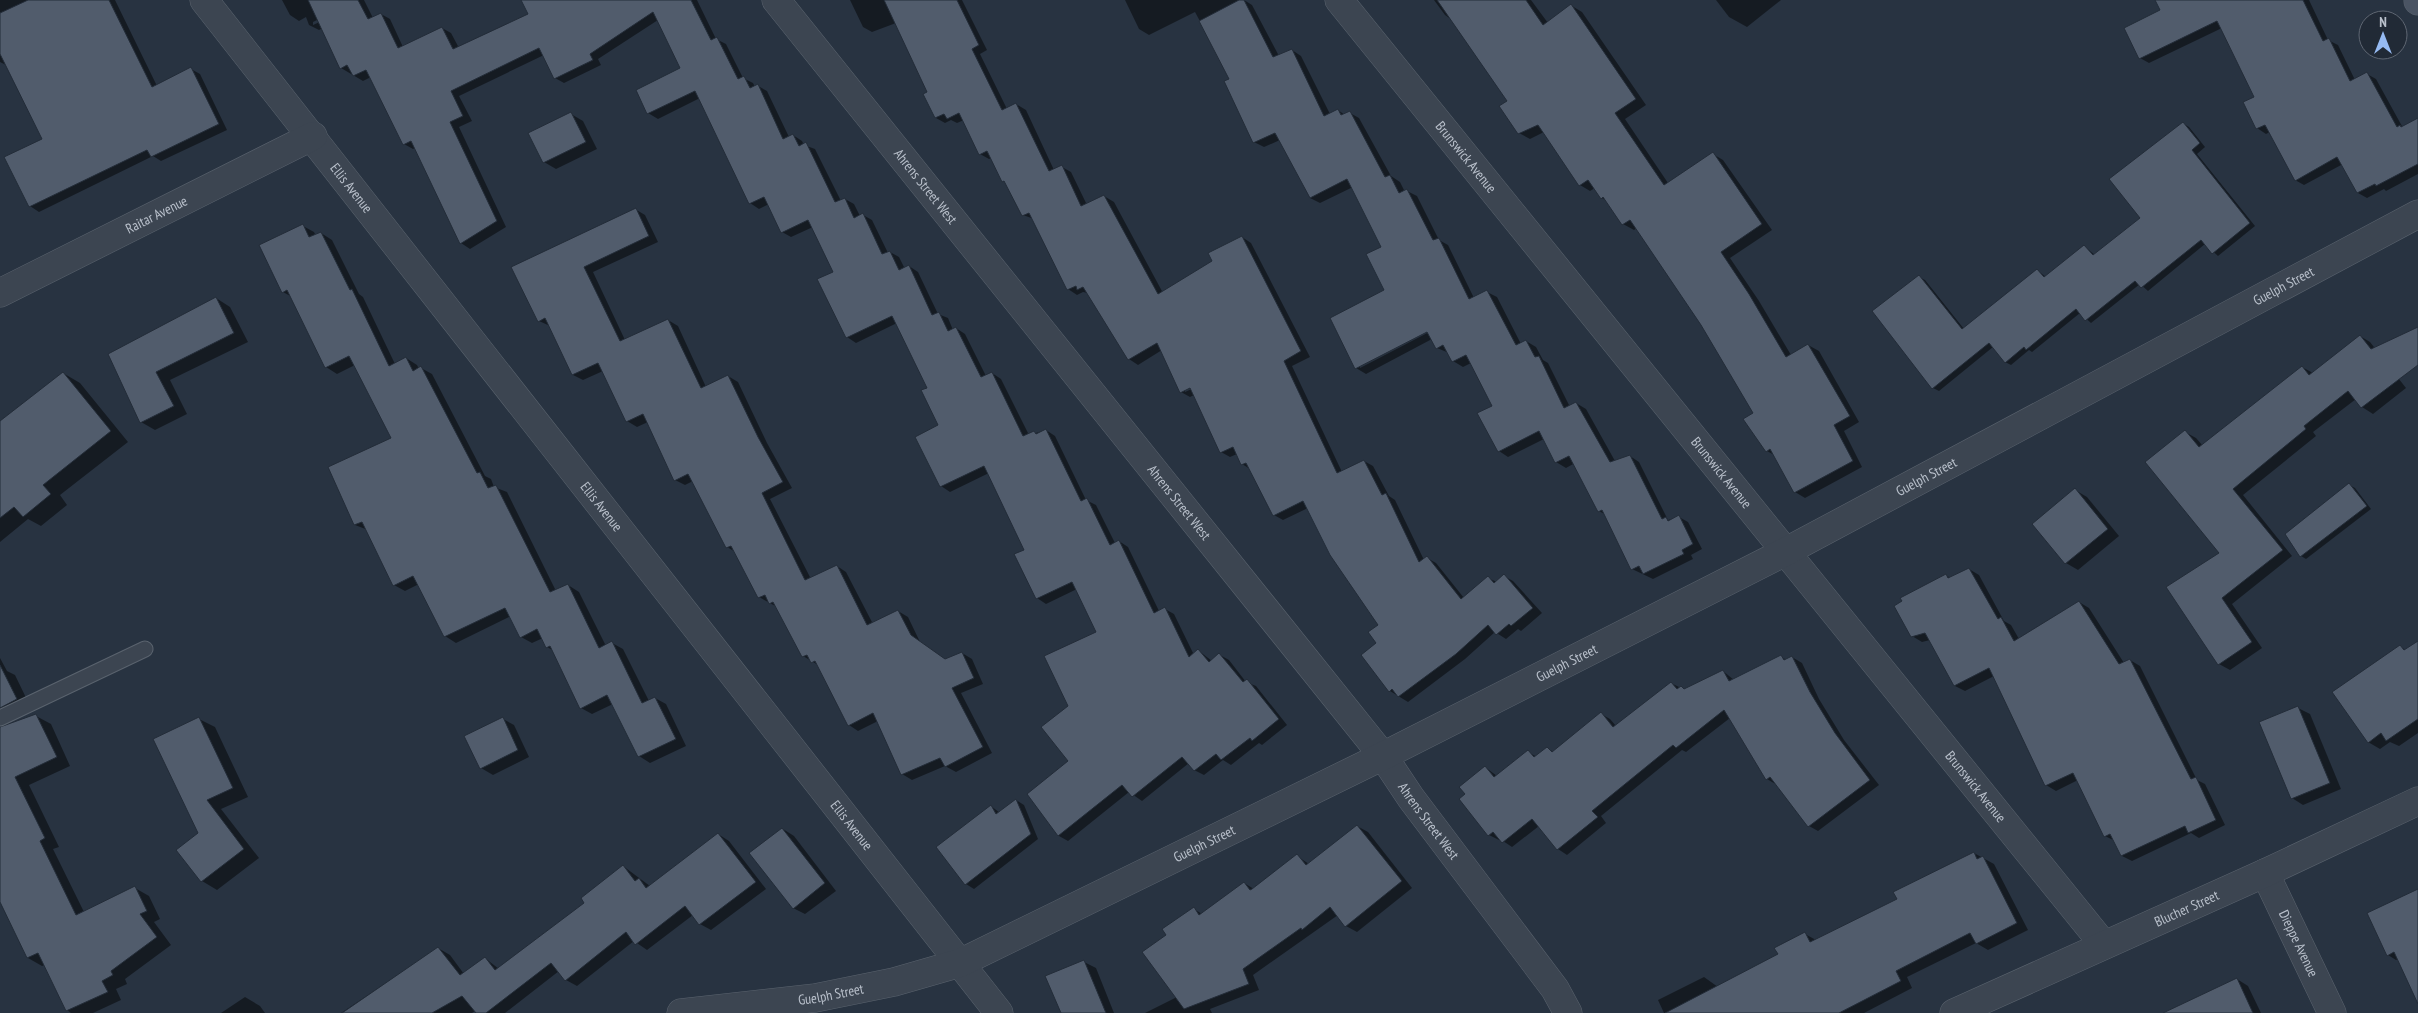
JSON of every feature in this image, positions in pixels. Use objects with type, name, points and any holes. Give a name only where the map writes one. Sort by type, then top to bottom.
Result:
[{"type":"street","name":"Ellis Avenue","points":[[204,0],[313,136],[999,1013]]},
{"type":"street","name":"Ahrens Street West","points":[[776,0],[1383,756],[1411,798],[1555,989],[1568,1013]]},
{"type":"street","name":"Brunswick Avenue","points":[[1339,0],[2104,945]]},
{"type":"street","name":"Raitar Avenue","points":[[0,293],[313,136]]},
{"type":"street","name":"Guelph Street","points":[[681,1013],[815,998],[894,982],[960,963],[1383,756],[1784,552],[2418,214]]},
{"type":"street","name":"Blucher Street","points":[[1954,1013],[2265,873],[2418,801]]},
{"type":"street","name":"Dieppe Avenue","points":[[2265,873],[2332,1013]]},
{"type":"lane","points":[[0,718],[145,649]]},
{"type":"building","points":[[28,0],[109,0],[152,87],[191,67],[219,124],[151,157],[147,150],[29,207],[4,157],[42,139],[0,54],[0,13]]},
{"type":"building","points":[[308,0],[358,0],[368,19],[381,13],[398,48],[442,27],[453,49],[528,14],[521,0],[691,0],[711,40],[717,37],[738,79],[744,76],[750,88],[758,84],[783,139],[793,134],[799,146],[806,142],[835,202],[845,198],[854,218],[863,213],[882,254],[890,251],[899,270],[909,265],[932,315],[939,312],[948,331],[956,327],[981,377],[992,372],[1023,436],[1034,431],[1036,434],[1046,429],[1081,501],[1087,498],[1110,545],[1119,540],[1154,613],[1165,607],[1189,657],[1198,649],[1209,662],[1219,653],[1243,682],[1247,679],[1279,719],[1252,741],[1250,738],[1221,760],[1216,754],[1194,771],[1182,757],[1132,797],[1122,785],[1058,836],[1027,794],[1068,761],[1041,727],[1068,706],[1044,656],[1096,632],[1072,582],[1036,599],[1014,554],[1024,550],[984,466],[940,487],[915,437],[938,425],[921,390],[927,388],[892,316],[846,338],[817,279],[833,272],[808,220],[781,233],[764,197],[749,204],[695,91],[647,114],[636,90],[680,68],[653,12],[590,54],[593,60],[554,79],[539,48],[451,91],[463,116],[450,122],[497,221],[460,244],[411,141],[403,145],[366,70],[353,76],[347,65],[340,69]]},
{"type":"building","points":[[884,0],[957,0],[979,45],[972,49],[1002,110],[1016,103],[1049,171],[1062,165],[1081,206],[1104,195],[1158,294],[1212,261],[1208,253],[1242,236],[1301,351],[1284,361],[1337,473],[1364,460],[1382,495],[1386,493],[1419,562],[1427,556],[1461,599],[1488,576],[1494,583],[1504,574],[1533,608],[1511,626],[1509,624],[1496,635],[1488,625],[1456,654],[1398,697],[1392,689],[1389,692],[1361,655],[1376,643],[1368,632],[1378,625],[1330,555],[1303,501],[1273,516],[1246,463],[1241,465],[1233,447],[1220,453],[1190,388],[1180,393],[1157,343],[1128,360],[1083,287],[1077,290],[1076,286],[1067,290],[1029,213],[1022,216],[987,151],[979,155],[959,113],[947,119],[944,114],[935,118],[923,94],[927,92]]},
{"type":"building","points":[[1239,0],[1244,0],[1273,57],[1292,49],[1324,116],[1338,109],[1341,115],[1350,111],[1385,177],[1390,175],[1399,193],[1407,189],[1433,240],[1439,238],[1469,299],[1487,290],[1516,345],[1526,340],[1535,357],[1539,356],[1564,408],[1576,402],[1610,462],[1630,455],[1662,519],[1666,517],[1668,521],[1679,515],[1693,544],[1682,550],[1684,554],[1643,574],[1639,566],[1631,570],[1602,510],[1598,512],[1569,456],[1555,463],[1539,431],[1498,452],[1477,413],[1492,406],[1466,355],[1452,362],[1443,345],[1436,349],[1427,332],[1355,369],[1330,318],[1384,290],[1366,254],[1381,247],[1347,179],[1310,198],[1275,133],[1253,143],[1224,81],[1229,79],[1199,21]]},
{"type":"building","points":[[1437,0],[1526,0],[1543,25],[1571,4],[1636,99],[1615,113],[1664,185],[1713,152],[1762,224],[1721,252],[1749,294],[1786,357],[1808,344],[1850,416],[1834,425],[1853,461],[1794,493],[1770,449],[1766,452],[1743,419],[1753,413],[1701,325],[1630,220],[1622,225],[1603,197],[1601,199],[1588,180],[1579,186],[1538,125],[1518,134],[1499,106],[1507,101]]},
{"type":"building","points":[[2155,0],[2303,0],[2323,41],[2329,38],[2350,81],[2367,72],[2397,127],[2400,125],[2401,127],[2418,118],[2418,164],[2376,186],[2375,184],[2357,193],[2337,157],[2295,181],[2265,125],[2256,129],[2243,102],[2254,97],[2217,21],[2139,59],[2124,28],[2160,10]]},
{"type":"building","points":[[571,112],[586,142],[543,163],[528,133]]},
{"type":"building","points":[[2183,122],[2200,143],[2192,150],[2250,223],[2212,254],[2201,240],[2141,288],[2135,281],[2085,321],[2076,309],[2026,350],[2024,347],[2005,363],[1989,343],[1932,389],[1872,311],[1919,275],[1962,329],[2037,269],[2044,277],[2084,245],[2093,255],[2140,218],[2109,179]]},
{"type":"building","points":[[636,208],[649,236],[584,267],[620,341],[668,319],[701,388],[728,375],[758,437],[783,482],[762,493],[805,580],[837,565],[867,625],[898,610],[911,635],[945,659],[962,652],[974,678],[952,688],[983,747],[945,767],[940,758],[901,775],[873,713],[848,726],[815,661],[811,663],[807,655],[802,657],[773,602],[769,604],[765,595],[758,598],[731,546],[726,548],[688,474],[674,481],[643,414],[626,422],[598,363],[572,375],[545,318],[538,322],[511,267]]},
{"type":"building","points":[[303,224],[309,237],[321,232],[350,290],[352,289],[389,366],[406,357],[413,371],[421,366],[477,473],[480,472],[488,488],[496,485],[550,592],[568,584],[599,648],[612,641],[642,703],[655,697],[676,739],[638,757],[607,695],[580,709],[550,646],[546,648],[537,629],[520,638],[505,608],[444,637],[413,576],[393,586],[362,522],[354,525],[328,467],[391,438],[349,356],[325,368],[287,290],[282,293],[259,245]]},
{"type":"building","points":[[216,297],[234,333],[156,372],[174,406],[140,423],[108,354]]},
{"type":"building","points":[[2418,327],[2418,365],[2361,408],[2348,391],[2304,426],[2306,429],[2233,489],[2283,550],[2222,598],[2252,642],[2218,665],[2166,587],[2219,553],[2145,462],[2185,430],[2199,447],[2302,366],[2309,375],[2360,335],[2371,349]]},
{"type":"building","points":[[63,372],[111,431],[43,485],[51,494],[23,517],[14,507],[0,518],[0,421]]},
{"type":"building","points":[[2349,483],[2367,506],[2300,557],[2285,534]]},
{"type":"building","points":[[2075,488],[2108,529],[2065,564],[2032,524]]},
{"type":"building","points":[[1969,568],[1998,619],[2001,617],[2014,641],[2079,601],[2119,664],[2130,659],[2191,779],[2196,777],[2216,820],[2188,833],[2185,826],[2121,856],[2110,834],[2104,837],[2073,773],[2045,786],[1989,668],[1954,686],[1925,633],[1911,637],[1894,606],[1902,601],[1900,598],[1946,574],[1948,578]]},
{"type":"building","points":[[2418,641],[2418,719],[2386,741],[2381,733],[2368,743],[2332,692],[2400,645],[2404,650]]},
{"type":"building","points":[[1781,655],[1784,660],[1792,656],[1810,692],[1835,733],[1870,780],[1808,827],[1770,777],[1766,780],[1724,710],[1676,748],[1673,745],[1592,811],[1598,817],[1557,850],[1532,819],[1502,843],[1493,832],[1488,836],[1459,799],[1465,794],[1459,787],[1485,766],[1494,777],[1528,750],[1534,757],[1547,747],[1552,752],[1601,712],[1613,727],[1671,682],[1677,689],[1681,686],[1684,689],[1723,670],[1729,681]]},
{"type":"building","points":[[0,665],[17,699],[0,708]]},
{"type":"building","points":[[2298,706],[2330,783],[2291,799],[2259,722]]},
{"type":"building","points":[[36,714],[57,757],[15,777],[45,838],[40,841],[76,915],[135,886],[147,911],[140,914],[157,937],[111,971],[113,975],[102,981],[108,992],[66,1011],[38,953],[27,958],[0,902],[0,727]]},
{"type":"building","points":[[199,717],[233,788],[207,800],[244,849],[201,882],[176,850],[198,833],[153,739]]},
{"type":"building","points":[[503,717],[518,750],[480,769],[464,736]]},
{"type":"building","points":[[1016,799],[1031,834],[965,885],[936,847],[991,805],[996,814]]},
{"type":"building","points":[[1357,825],[1402,881],[1345,927],[1330,907],[1302,930],[1301,928],[1243,969],[1249,984],[1184,1009],[1142,952],[1166,935],[1162,929],[1194,907],[1199,915],[1244,882],[1250,890],[1252,889],[1297,854],[1306,865]]},
{"type":"building","points":[[782,828],[825,883],[793,909],[749,853]]},
{"type":"building","points":[[718,833],[756,882],[699,925],[685,906],[635,945],[626,932],[565,981],[551,963],[486,1013],[476,1013],[462,996],[432,1013],[342,1013],[438,947],[460,975],[485,957],[495,970],[584,903],[581,898],[623,865],[635,881],[639,878],[646,888]]},
{"type":"building","points":[[1974,852],[1977,859],[1983,856],[2017,923],[1976,944],[1970,933],[1896,971],[1901,981],[1839,1013],[1665,1013],[1778,954],[1774,948],[1805,932],[1810,942],[1897,899],[1893,892]]},
{"type":"building","points":[[2418,889],[2418,1004],[2394,952],[2387,956],[2367,913]]},
{"type":"building","points":[[1084,960],[1106,1013],[1061,1013],[1045,976]]},
{"type":"building","points":[[2237,978],[2253,1013],[2163,1013]]}]
